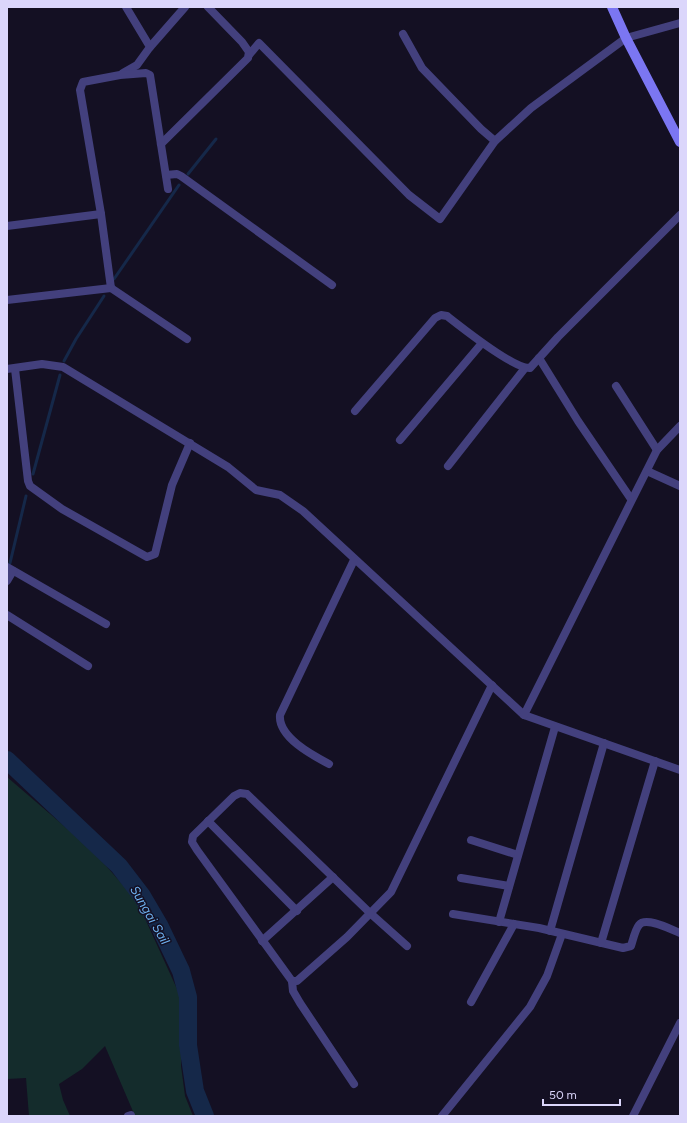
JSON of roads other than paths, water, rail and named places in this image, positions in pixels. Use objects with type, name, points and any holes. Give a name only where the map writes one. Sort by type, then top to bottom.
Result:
[{"type":"street","points":[[126,7],[150,47]]},
{"type":"street","points":[[120,75],[137,65],[150,47],[184,7]]},
{"type":"street","points":[[208,7],[242,42],[249,55]]},
{"type":"street","points":[[612,7],[626,38],[678,131],[680,142]]},
{"type":"street","points":[[161,144],[248,58],[259,43],[409,195],[440,219],[495,141],[557,86],[626,38],[680,23]]},
{"type":"street","points":[[402,34],[422,68],[480,129],[495,141]]},
{"type":"street","points":[[110,288],[101,214],[80,86],[86,80],[120,75],[146,73],[150,75],[168,189]]},
{"type":"street","points":[[166,175],[177,174],[181,176],[332,285]]},
{"type":"street","points":[[7,226],[101,214]]},
{"type":"street","points":[[355,410],[438,316],[441,315],[447,316],[482,343],[525,368],[530,368],[680,215]]},
{"type":"street","points":[[7,300],[110,288],[187,339]]},
{"type":"street","points":[[400,440],[482,343]]},
{"type":"street","points":[[539,358],[578,421],[631,499]]},
{"type":"street","points":[[190,443],[172,485],[155,554],[147,557],[62,509],[30,486],[11,369],[42,364],[63,367],[190,443],[228,466],[256,490],[280,495],[303,511],[354,560],[524,715],[680,770]]},
{"type":"street","points":[[448,466],[525,368]]},
{"type":"street","points":[[616,386],[657,450]]},
{"type":"street","points":[[524,715],[631,499],[657,450],[680,426]]},
{"type":"street","points":[[647,471],[680,486]]},
{"type":"street","points":[[329,764],[304,750],[284,730],[279,722],[280,715],[354,560]]},
{"type":"street","points":[[7,581],[10,569],[106,624]]},
{"type":"street","points":[[7,615],[88,666]]},
{"type":"street","points":[[292,981],[296,981],[347,937],[391,892],[492,685]]},
{"type":"street","points":[[499,922],[556,727]]},
{"type":"street","points":[[550,931],[604,744]]},
{"type":"street","points":[[601,943],[655,761]]},
{"type":"street","points":[[354,1084],[300,1003],[293,991],[292,981],[192,842],[193,836],[234,796],[243,792],[370,913],[407,946]]},
{"type":"street","points":[[208,821],[297,911]]},
{"type":"street","points":[[471,840],[518,855]]},
{"type":"street","points":[[262,941],[333,877]]},
{"type":"street","points":[[461,878],[509,886]]},
{"type":"street","points":[[453,914],[550,931],[623,948],[629,947],[638,926],[647,922],[656,923],[680,933]]},
{"type":"street","points":[[471,1002],[514,924]]},
{"type":"street","points":[[442,1116],[530,1007],[547,976],[562,934]]},
{"type":"street","points":[[633,1116],[680,1023]]},
{"type":"waterway","points":[[188,174],[216,139]]},
{"type":"waterway","points":[[114,279],[179,185]]},
{"type":"waterway","points":[[64,361],[76,339],[104,296]]},
{"type":"waterway","points":[[33,474],[60,375]]},
{"type":"waterway","points":[[10,563],[26,496]]},
{"type":"waterway","name":"Sungai Sail","points":[[7,760],[119,866],[142,896],[159,925],[181,971],[188,997],[188,1045],[195,1091],[205,1116]]}]
